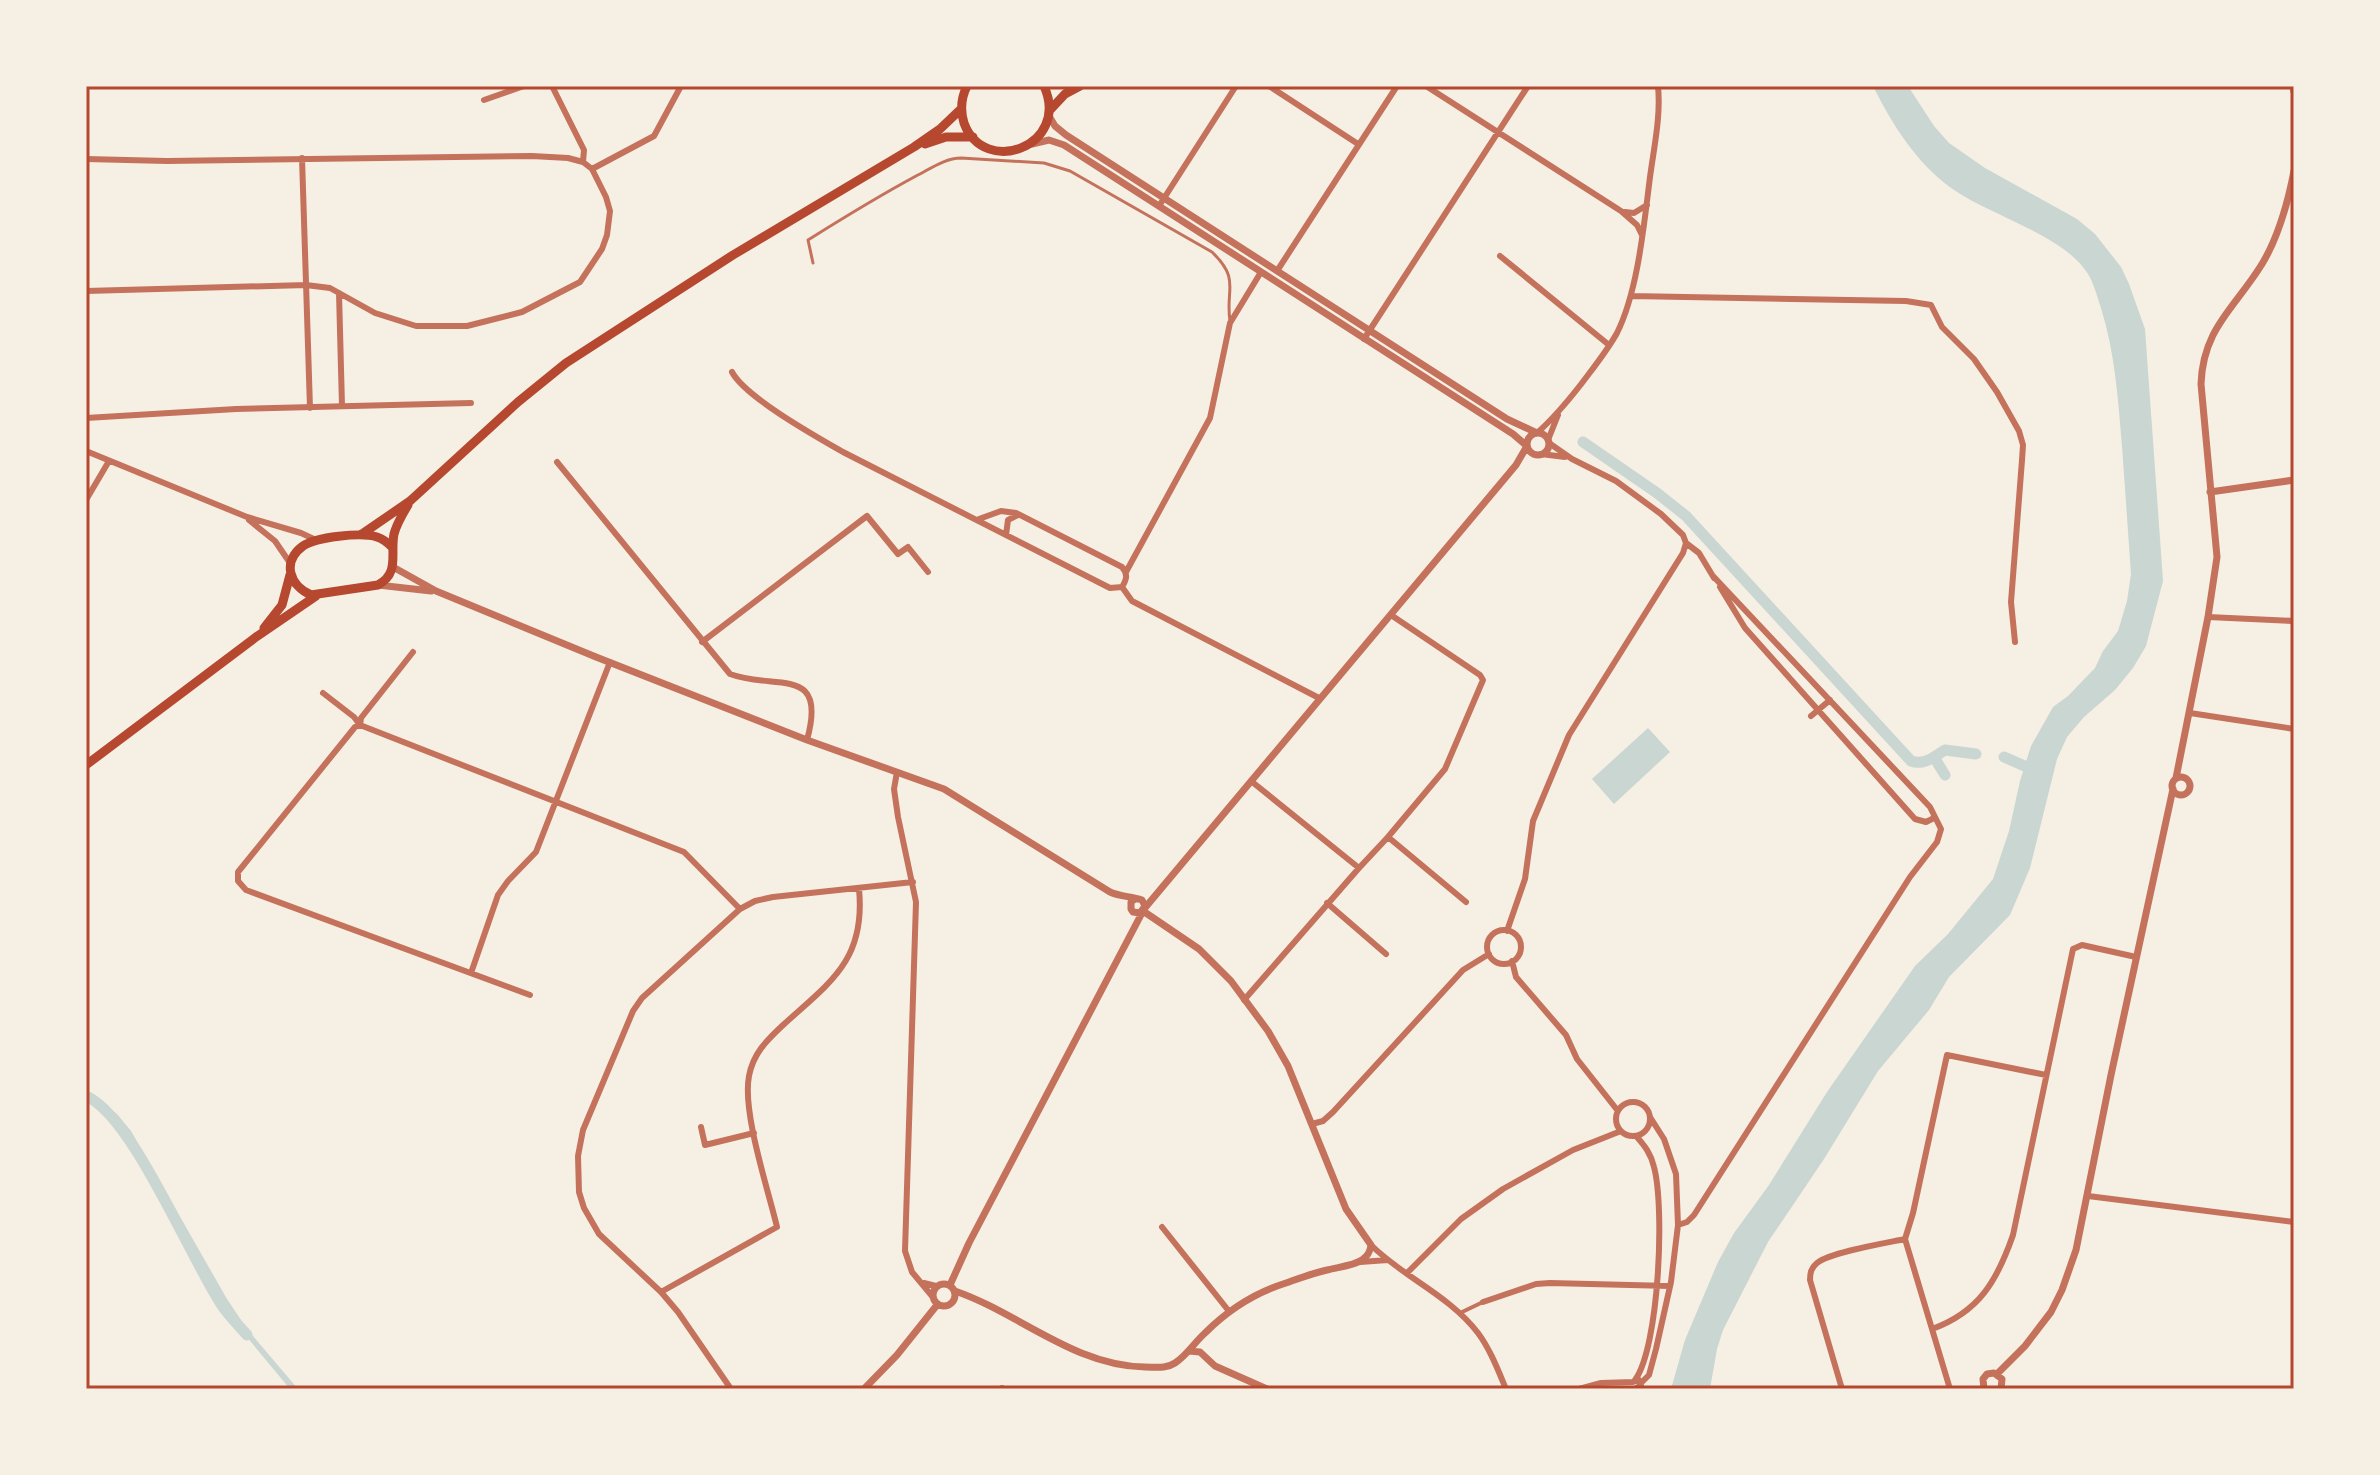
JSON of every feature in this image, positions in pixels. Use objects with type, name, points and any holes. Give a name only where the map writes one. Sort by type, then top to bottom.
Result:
[{"type":"main road","points":[[1044,86],[1050,113]]},
{"type":"main road","points":[[965,88],[961,109],[967,129],[984,146],[997,151],[1010,151],[1029,144],[1044,130],[1050,113],[1065,94],[1080,86]]},
{"type":"main road","points":[[362,534],[410,501],[518,402],[566,363],[746,247],[914,147],[961,109]]},
{"type":"main road","points":[[914,147],[946,137],[973,137]]},
{"type":"main road","points":[[290,569],[299,588],[316,596],[378,585],[387,578],[393,567],[392,547],[398,522],[410,501]]},
{"type":"main road","points":[[256,637],[282,605],[290,569],[300,548],[316,540],[362,534],[380,537],[392,547]]},
{"type":"main road","points":[[86,765],[256,637],[316,596]]},
{"type":"street","points":[[484,100],[524,86]]},
{"type":"street","points":[[552,86],[584,150],[583,162]]},
{"type":"street","points":[[592,169],[654,136],[681,86]]},
{"type":"street","points":[[1162,202],[1236,86]]},
{"type":"street","points":[[1269,86],[1358,144]]},
{"type":"street","points":[[1277,271],[1397,86]]},
{"type":"street","points":[[1426,86],[1621,211],[1637,225],[1642,235]]},
{"type":"street","points":[[1364,339],[1528,86]]},
{"type":"street","points":[[937,1305],[951,1304],[955,1298],[952,1288],[969,1243],[1144,910],[1516,465],[1528,439],[1559,412],[1609,345],[1631,296],[1659,113],[1658,86]]},
{"type":"street","points":[[2293,86],[2294,92]]},
{"type":"street","points":[[1050,113],[1055,126],[1066,135],[1261,272],[1513,434],[1531,452],[1572,459]]},
{"type":"street","points":[[1029,144],[1049,140],[1064,145],[1162,202],[1277,271],[1507,419],[1543,435],[1572,459],[1616,481],[1661,514],[1699,553],[1747,631],[1814,714],[1915,819],[1926,822],[1934,818]]},
{"type":"street","points":[[302,158],[310,408]]},
{"type":"street","points":[[86,159],[568,158],[583,162],[592,169],[610,211],[602,249],[580,282],[522,312],[467,326],[416,326],[375,313],[330,288],[306,285],[86,291]]},
{"type":"street","points":[[1997,1374],[2051,1312],[2076,1250],[2136,957],[2176,792],[2173,783],[2180,765],[2217,557],[2201,384],[2207,347],[2222,319],[2262,263],[2277,232],[2294,171]]},
{"type":"street","points":[[1621,211],[1634,213],[1647,205]]},
{"type":"street","points":[[1500,256],[1609,345]]},
{"type":"street","points":[[1122,587],[1126,572],[1210,418],[1230,323],[1261,272]]},
{"type":"street","points":[[339,293],[342,406]]},
{"type":"street","points":[[1631,296],[1906,301],[1931,305],[1942,327],[1983,369],[2019,431],[2023,445],[2011,602],[2015,642]]},
{"type":"street","points":[[732,372],[760,399],[803,429],[856,459],[1110,588],[1122,587]]},
{"type":"street","points":[[86,418],[236,409],[471,403]]},
{"type":"street","points":[[1516,465],[1547,450],[1559,412]]},
{"type":"street","points":[[86,451],[247,517],[316,540]]},
{"type":"street","points":[[86,500],[109,461]]},
{"type":"street","points":[[557,462],[730,674],[790,684],[801,687],[808,694],[813,704],[813,719],[807,740]]},
{"type":"street","points":[[2210,492],[2294,480]]},
{"type":"street","points":[[977,520],[1001,511],[1018,515],[1122,567],[1126,572]]},
{"type":"street","points":[[1006,535],[1008,520],[1018,515]]},
{"type":"street","points":[[702,642],[867,516],[898,554],[908,547],[928,572]]},
{"type":"street","points":[[247,517],[275,541],[290,569]]},
{"type":"street","points":[[1507,931],[1525,879],[1533,821],[1569,735],[1683,553],[1686,543]]},
{"type":"street","points":[[393,567],[436,591],[610,662],[807,740],[944,789],[1110,892],[1132,910],[1137,913],[1144,910]]},
{"type":"street","points":[[1678,1225],[1694,1215],[1910,877],[1937,842],[1941,829],[1930,807],[1713,576]]},
{"type":"street","points":[[378,585],[436,591]]},
{"type":"street","points":[[1122,587],[1132,601],[1319,698]]},
{"type":"street","points":[[1244,1000],[1445,769],[1483,680],[1391,615]]},
{"type":"street","points":[[2208,617],[2294,621]]},
{"type":"street","points":[[1747,631],[1761,627]]},
{"type":"street","points":[[360,725],[361,718],[413,652]]},
{"type":"street","points":[[471,973],[498,895],[536,852],[610,662]]},
{"type":"street","points":[[323,693],[360,725]]},
{"type":"street","points":[[1814,714],[1830,700]]},
{"type":"street","points":[[2190,713],[2294,729]]},
{"type":"street","points":[[530,995],[246,890],[238,881],[238,872],[355,727],[368,726],[684,852],[740,909]]},
{"type":"street","points":[[2176,792],[2185,794],[2191,785],[2180,765]]},
{"type":"street","points":[[897,772],[894,789],[896,803],[916,902],[905,1251],[912,1272],[937,1305]]},
{"type":"street","points":[[2176,778],[2186,778]]},
{"type":"street","points":[[1251,781],[1359,868]]},
{"type":"street","points":[[1388,837],[1466,902]]},
{"type":"street","points":[[731,1389],[678,1312],[661,1292],[607,1244],[591,1222],[579,1192],[580,1142],[633,1011],[669,972],[740,909],[763,899],[913,882]]},
{"type":"street","points":[[1129,937],[1131,902],[1161,887]]},
{"type":"street","points":[[661,1292],[777,1227],[754,1133],[748,1093],[752,1064],[766,1041],[832,980],[850,956],[860,920],[859,889]]},
{"type":"street","points":[[1110,892],[1144,902],[1144,910]]},
{"type":"street","points":[[1327,903],[1386,954]]},
{"type":"street","points":[[1144,910],[1199,949],[1231,981],[1268,1031],[1288,1066],[1346,1209],[1371,1245],[1460,1313],[1486,1344],[1506,1389]]},
{"type":"street","points":[[1507,931],[1516,935],[1520,944],[1519,954],[1507,963],[1496,962],[1489,954],[1487,944],[1492,935],[1507,931]]},
{"type":"street","points":[[1932,1329],[1965,1314],[1995,1280],[2005,1258],[2013,1235],[2073,949],[2082,945],[2136,957]]},
{"type":"street","points":[[1312,1124],[1323,1121],[1333,1112],[1463,970],[1489,954]]},
{"type":"street","points":[[1512,961],[1516,977],[1566,1035],[1577,1059],[1618,1111]]},
{"type":"street","points":[[1950,1389],[1905,1239],[1947,1055],[2046,1075]]},
{"type":"street","points":[[1579,1389],[1601,1383],[1636,1384],[1651,1370],[1670,1282],[1678,1225],[1676,1174],[1664,1139],[1646,1107],[1637,1102],[1626,1103],[1618,1111],[1616,1121],[1625,1134],[1636,1136],[1649,1127],[1650,1117]]},
{"type":"street","points":[[701,1127],[705,1145],[754,1133]]},
{"type":"street","points":[[1407,1273],[1461,1219],[1503,1189],[1573,1150],[1621,1131]]},
{"type":"street","points":[[1636,1136],[1649,1152],[1657,1183],[1658,1275],[1645,1359],[1636,1384]]},
{"type":"street","points":[[2088,1196],[2294,1222]]},
{"type":"street","points":[[1162,1227],[1228,1310]]},
{"type":"street","points":[[1842,1389],[1810,1280],[1811,1271],[1818,1262],[1832,1257],[1905,1239]]},
{"type":"street","points":[[1358,1262],[1368,1254],[1371,1245]]},
{"type":"street","points":[[920,1282],[952,1288],[1065,1347],[1106,1361],[1162,1368],[1178,1361],[1228,1310],[1265,1289],[1324,1270],[1358,1262],[1388,1260]]},
{"type":"street","points":[[1658,1275],[1670,1282]]},
{"type":"street","points":[[1460,1313],[1536,1284],[1657,1285],[1670,1282]]},
{"type":"street","points":[[932,1296],[936,1286]]},
{"type":"street","points":[[864,1389],[897,1355],[937,1305]]},
{"type":"street","points":[[1202,1355],[1208,1329]]},
{"type":"street","points":[[1189,1351],[1196,1351],[1215,1366],[1267,1389]]},
{"type":"street","points":[[1981,1388],[1987,1374],[1997,1374],[2002,1379],[2001,1389]]},
{"type":"lane","points":[[813,263],[808,240],[942,162],[961,158],[1044,163],[1070,171],[1212,252],[1228,271],[1231,280],[1230,323]]},
{"type":"shaded area","points":[[1873,86],[1908,86],[1949,143],[1985,168],[2077,219],[2095,234],[2121,267],[2145,329],[2163,581],[2146,646],[2133,668],[2067,737],[2057,759],[2030,868],[2010,915],[1949,977],[1929,1010],[1878,1071],[1768,1242],[1723,1330],[1710,1389],[1671,1389],[1685,1340],[1718,1262],[1734,1233],[1915,966],[1948,934],[1993,879],[2031,746],[2053,707],[2095,668],[2118,631],[2127,601],[2131,574],[2117,393],[2106,325],[2090,278],[2063,248],[1970,200],[1941,180],[1907,143]]},
{"type":"shaded area","points":[[1648,728],[1670,752],[1614,804],[1592,779]]},
{"type":"shaded area","points":[[86,1090],[117,1114],[131,1131],[227,1299],[247,1329],[298,1389],[290,1389],[246,1336],[215,1289],[126,1131],[86,1097]]},
{"type":"waterway","points":[[1583,442],[1686,516],[1911,761],[1925,761],[1945,750],[1976,754]]},
{"type":"waterway","points":[[1934,757],[1945,775]]},
{"type":"waterway","points":[[2004,757],[2036,771]]},
{"type":"waterway","points":[[86,1096],[104,1109],[142,1159],[223,1307],[247,1335]]}]
